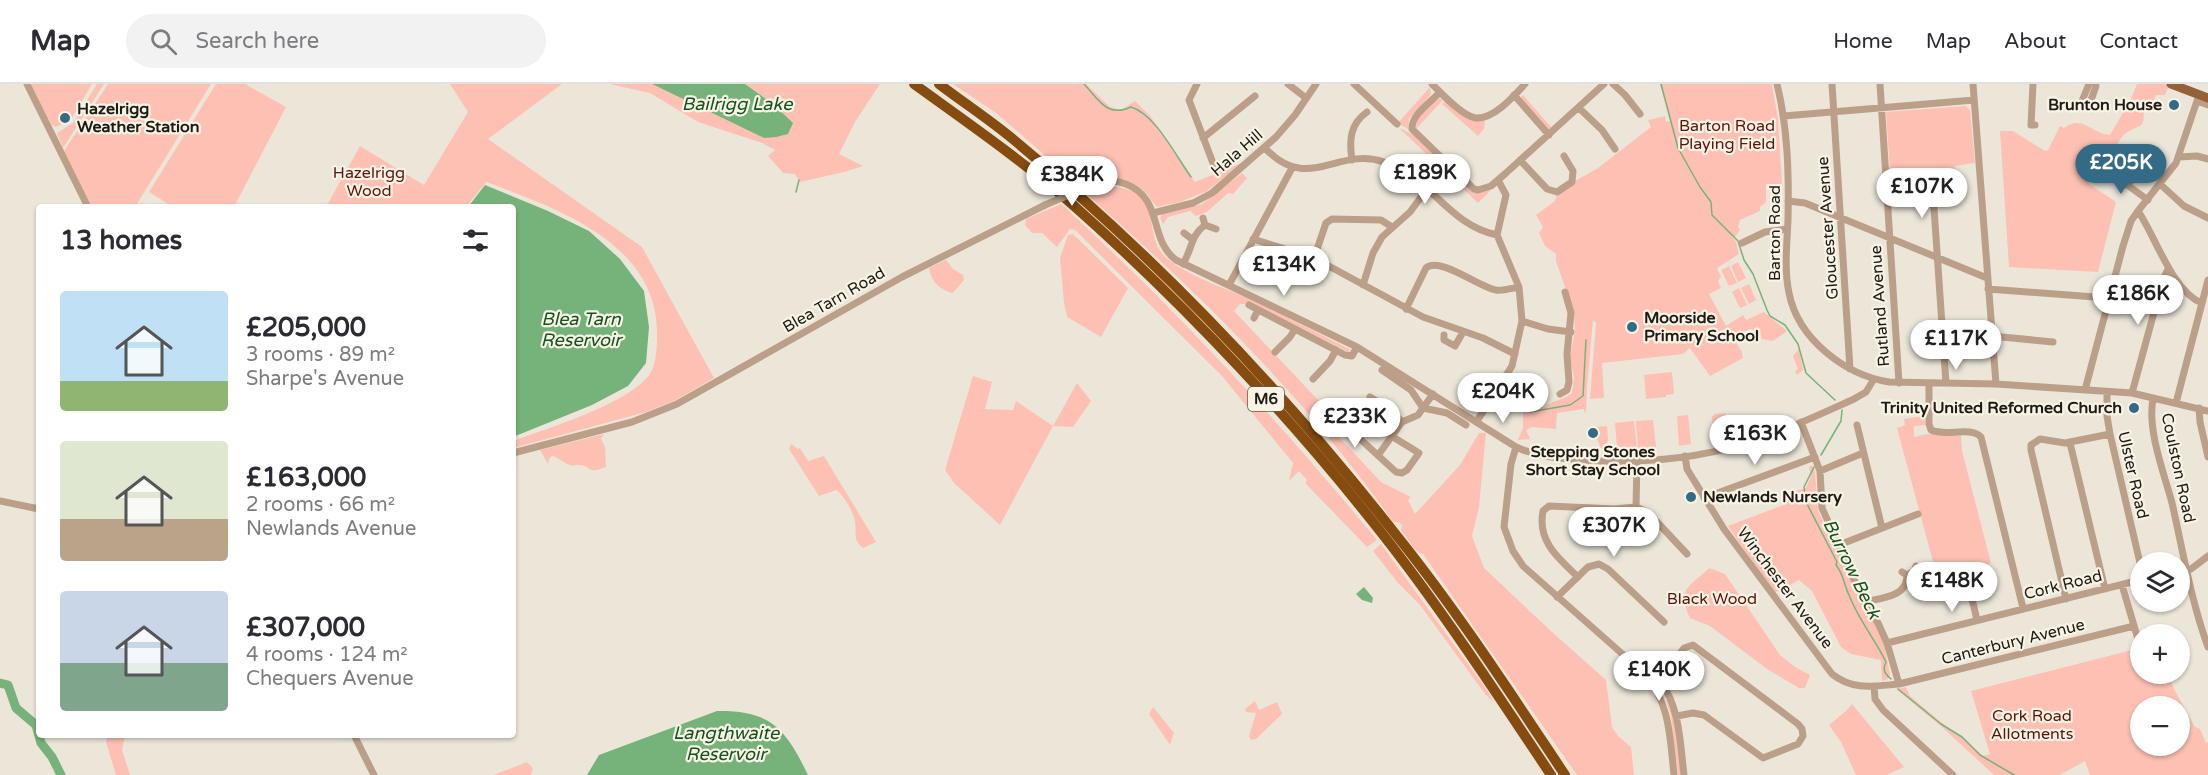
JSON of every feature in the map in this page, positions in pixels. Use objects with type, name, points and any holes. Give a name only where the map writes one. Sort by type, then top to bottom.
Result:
[{"type":"highway","name":"M6","points":[[915,84],[1004,149],[1072,205],[1170,297],[1231,359],[1300,436],[1389,543],[1452,629],[1551,775]]},
{"type":"highway","name":"M6","points":[[939,84],[1012,139],[1084,199],[1209,320],[1263,378],[1343,469],[1398,537],[1461,621],[1565,775]]},
{"type":"main road","points":[[2171,84],[2204,98]]},
{"type":"street","points":[[27,84],[87,204]]},
{"type":"street","points":[[1197,84],[1189,100],[1215,165]]},
{"type":"street","points":[[1288,84],[1306,98]]},
{"type":"street","name":"Hala Hill","points":[[1153,213],[1205,198],[1265,148],[1285,127],[1316,84]]},
{"type":"street","points":[[1354,84],[1397,124]]},
{"type":"street","points":[[1432,84],[1461,110],[1475,118],[1494,111],[1525,84]]},
{"type":"street","points":[[1440,92],[1414,119],[1412,124],[1414,134],[1474,189],[1484,190],[1549,135],[1604,84]]},
{"type":"street","points":[[1613,84],[1628,92],[1640,114]]},
{"type":"street","name":"Barton Road","points":[[1777,84],[1784,116],[1789,295],[1797,313],[1817,342],[1831,356],[1850,369],[1874,380],[1929,384],[1996,384],[2132,393],[2208,411]]},
{"type":"street","name":"Gloucester Avenue","points":[[1832,84],[1850,369]]},
{"type":"street","name":"Rutland Avenue","points":[[1880,84],[1899,383]]},
{"type":"street","points":[[1973,84],[1996,384]]},
{"type":"street","points":[[2033,84],[2031,125],[2035,125]]},
{"type":"street","points":[[2089,84],[2082,100],[2084,108],[2090,103],[2095,84]]},
{"type":"street","points":[[1514,95],[1549,135]]},
{"type":"street","points":[[1203,138],[1252,97]]},
{"type":"street","points":[[2204,98],[2208,105]]},
{"type":"street","points":[[2085,390],[2131,221],[2179,157],[2204,98]]},
{"type":"street","points":[[1784,116],[1974,100]]},
{"type":"street","points":[[1579,108],[1602,130],[1615,149]]},
{"type":"street","points":[[1352,160],[1350,140],[1353,126],[1359,117],[1367,112]]},
{"type":"street","points":[[1265,148],[1276,159],[1292,168],[1306,170],[1352,160],[1370,159],[1384,162],[1410,174],[1464,222],[1479,231],[1497,235]]},
{"type":"street","points":[[2128,185],[2153,150]]},
{"type":"street","points":[[1520,160],[1547,189],[1557,192],[1572,182],[1573,171],[1564,156]]},
{"type":"street","points":[[2179,157],[2197,156],[2208,159]]},
{"type":"street","points":[[1229,285],[1292,168]]},
{"type":"street","points":[[2108,171],[2148,200]]},
{"type":"street","points":[[1932,179],[1946,383]]},
{"type":"street","points":[[1477,421],[1512,366],[1522,321],[1519,287],[1497,235],[1506,195],[1498,180]]},
{"type":"street","name":"Blea Tarn Road","points":[[516,452],[632,422],[677,404],[902,277],[1045,205],[1104,181],[1119,181],[1143,194],[1153,213],[1162,243],[1169,255],[1183,264]]},
{"type":"street","points":[[2160,184],[2184,206],[2208,218]]},
{"type":"street","points":[[1363,285],[1377,245],[1392,227],[1410,212],[1427,189]]},
{"type":"street","points":[[1788,201],[1805,203],[1987,278]]},
{"type":"street","points":[[2138,211],[2168,269],[2192,298],[2202,303]]},
{"type":"street","points":[[1314,258],[1326,223],[1332,219],[1381,220],[1392,227]]},
{"type":"street","points":[[1216,229],[1204,222],[1196,231],[1190,254],[1183,264],[1357,347],[1516,447],[1544,456],[1637,461],[1685,456],[1732,447],[1764,437],[1862,395],[1874,380]]},
{"type":"street","points":[[1742,243],[1765,232],[1787,230]]},
{"type":"street","points":[[1184,233],[1193,240]]},
{"type":"street","points":[[1253,239],[1314,258],[1406,309],[1500,344],[1515,354]]},
{"type":"street","points":[[1406,309],[1430,264],[1458,273],[1493,289],[1519,287]]},
{"type":"street","points":[[2132,393],[2162,283],[2168,269]]},
{"type":"street","points":[[2176,403],[2208,280]]},
{"type":"street","points":[[1988,289],[2109,298]]},
{"type":"street","points":[[1560,394],[1567,390],[1569,382],[1567,354],[1571,332],[1571,313],[1565,292]]},
{"type":"street","points":[[1249,305],[1349,356],[1354,354],[1357,347]]},
{"type":"street","points":[[1254,318],[1258,310]]},
{"type":"street","points":[[1522,321],[1548,329],[1571,332]]},
{"type":"street","points":[[1275,352],[1295,329]]},
{"type":"street","points":[[1444,335],[1444,340],[1455,346],[1463,332]]},
{"type":"street","points":[[1992,336],[2053,342]]},
{"type":"street","points":[[1324,379],[1315,376],[1330,361],[1336,350]]},
{"type":"street","points":[[1382,370],[1411,390],[1423,408],[1441,411],[1466,425]]},
{"type":"street","points":[[1929,384],[1931,430],[1941,433],[1978,434],[1981,437],[2024,609]]},
{"type":"street","name":"Ulster Road","points":[[2108,392],[2107,414],[2110,434],[2137,552]]},
{"type":"street","points":[[1378,454],[1402,422],[1413,418],[1432,394]]},
{"type":"street","points":[[1370,397],[1392,411],[1402,422]]},
{"type":"street","name":"Coulston Road","points":[[2153,399],[2151,410],[2154,430],[2179,552]]},
{"type":"street","points":[[2199,408],[2208,458]]},
{"type":"street","points":[[1801,422],[1820,471],[1822,508],[1864,602],[1878,623],[1887,643],[1899,684]]},
{"type":"street","points":[[1857,425],[1863,433],[1863,453],[1882,528]]},
{"type":"street","points":[[1346,426],[1396,472],[1407,470],[1425,447]]},
{"type":"street","points":[[2066,598],[2031,445],[2040,439],[2070,443],[2110,434]]},
{"type":"street","points":[[1393,437],[1419,453]]},
{"type":"street","points":[[2070,443],[2105,589]]},
{"type":"street","points":[[1516,447],[1510,474],[1504,527],[1506,533],[1523,566],[1645,674],[1655,687],[1668,720],[1674,775]]},
{"type":"street","points":[[1820,471],[1863,453]]},
{"type":"street","name":"Winchester Avenue","points":[[1685,456],[1687,469],[1704,498],[1832,674],[1851,685],[1874,687],[1899,684]]},
{"type":"street","points":[[1704,498],[1815,457]]},
{"type":"street","points":[[1636,507],[1637,461]]},
{"type":"street","points":[[0,501],[36,508]]},
{"type":"street","points":[[1578,577],[1550,551],[1545,541],[1541,520],[1543,511],[1549,506],[1614,509],[1636,507],[1645,511],[1657,522],[1687,554]]},
{"type":"street","points":[[1839,545],[1918,514]]},
{"type":"street","points":[[2190,569],[2208,556]]},
{"type":"street","points":[[1557,597],[1588,567],[1599,564],[1608,569],[1664,622]]},
{"type":"street","points":[[1864,602],[1894,594],[1905,588],[1907,583],[1905,574],[1914,571],[1916,566]]},
{"type":"street","points":[[1967,578],[1977,620]]},
{"type":"street","name":"Cork Road","points":[[1887,643],[2130,583]]},
{"type":"street","points":[[2122,585],[2132,624]]},
{"type":"street","name":"Coulston Road","points":[[2190,592],[2208,647]]},
{"type":"street","name":"Canterbury Avenue","points":[[1899,684],[2130,627]]},
{"type":"street","points":[[1655,687],[1684,648],[1693,645],[1798,724],[1803,736],[1798,744],[1763,758],[1704,715],[1677,716]]},
{"type":"street","points":[[1660,680],[1669,694],[1677,716],[1684,775]]},
{"type":"street","points":[[1874,687],[1875,699],[1883,710],[1948,774]]},
{"type":"street","points":[[1661,698],[1669,694]]},
{"type":"street","points":[[356,738],[374,775]]},
{"type":"green space","name":"Hazelrigg Weather Station","points":[[31,84],[92,84],[70,121],[55,127],[51,124]]},
{"type":"green space","points":[[97,84],[104,84],[63,148],[57,133],[73,123]]},
{"type":"green space","points":[[108,84],[211,84],[137,204],[90,204],[64,151]]},
{"type":"green space","points":[[216,84],[245,84],[286,107],[236,204],[168,204],[149,192]]},
{"type":"green space","name":"Hazelrigg Wood","points":[[450,84],[562,84],[488,139],[642,247],[714,378],[676,400],[646,412],[516,447],[516,440],[609,404],[642,383],[651,372],[654,363],[657,332],[652,301],[640,274],[621,252],[597,233],[571,217],[486,182],[468,204],[328,204],[360,146],[424,185],[468,112]]},
{"type":"green space","points":[[609,84],[652,84],[764,138],[773,104],[745,84],[880,84],[855,122],[839,154],[863,166],[800,182],[795,174],[783,173],[768,156],[775,150],[762,143],[698,122],[650,93]]},
{"type":"green space","points":[[953,84],[1086,84],[1110,107],[1121,110],[1135,101],[1151,117],[1195,182],[1244,162],[1207,191],[1180,202],[1157,207],[1138,186],[1122,179],[1104,177],[1078,184],[996,113]]},
{"type":"green space","name":"Barton Road Playing Field","points":[[1660,84],[1772,84],[1778,119],[1782,184],[1766,184],[1766,202],[1760,207],[1760,211],[1740,220],[1738,227],[1740,230],[1735,237],[1731,235],[1736,242],[1739,254],[1717,268],[1721,277],[1718,281],[1721,288],[1709,294],[1726,326],[1743,315],[1746,320],[1764,312],[1787,331],[1773,341],[1762,339],[1759,331],[1750,329],[1733,338],[1743,358],[1710,376],[1690,348],[1683,354],[1602,363],[1604,398],[1590,399],[1596,323],[1593,320],[1586,412],[1584,409],[1557,413],[1556,429],[1532,427],[1526,430],[1530,439],[1518,440],[1523,428],[1523,410],[1529,403],[1544,407],[1569,395],[1572,393],[1574,378],[1570,357],[1575,331],[1574,313],[1556,261],[1556,254],[1545,246],[1539,233],[1543,227],[1536,215],[1555,201],[1558,191],[1598,168],[1651,127],[1648,120],[1665,116],[1666,122],[1670,121]]},
{"type":"green space","points":[[2137,84],[2169,86],[2165,95],[2156,95],[2153,102],[2144,108],[2140,126],[2125,134],[2113,150],[2097,154],[2085,166],[2089,184],[2116,202],[2098,272],[2009,267],[2000,131],[2013,131],[2045,151],[2048,150],[2060,126],[2064,128],[2077,123],[2110,135]]},
{"type":"green space","points":[[1430,87],[1431,94],[1409,119],[1408,129],[1398,123]]},
{"type":"green space","points":[[1523,95],[1552,128],[1547,129],[1520,98]]},
{"type":"green space","points":[[1440,98],[1443,100],[1416,129],[1418,120],[1424,111]]},
{"type":"green space","points":[[1445,101],[1485,120],[1484,129],[1478,136],[1442,104]]},
{"type":"green space","points":[[1966,106],[1970,110],[1975,163],[1955,166],[1954,177],[1906,178],[1905,171],[1890,172],[1886,112]]},
{"type":"green space","points":[[1399,128],[1414,135],[1477,192],[1491,190],[1478,203]]},
{"type":"green space","points":[[1242,173],[1247,178],[1233,194],[1228,193],[1207,212],[1196,216],[1190,211],[1168,217],[1163,224],[1160,218],[1162,214],[1202,204]]},
{"type":"green space","points":[[1104,186],[1125,189],[1138,195],[1146,204],[1160,250],[1178,266],[1351,350],[1348,352],[1251,304],[1240,304],[1234,311],[1319,401],[1335,407],[1348,416],[1336,434],[1381,482],[1411,497],[1408,500],[1415,514],[1460,465],[1479,433],[1486,433],[1479,507],[1472,536],[1484,568],[1606,680],[1612,727],[1618,736],[1631,747],[1634,775],[1577,775],[1423,554],[1416,551],[1401,530],[1402,526],[1399,522],[1393,522],[1360,477],[1288,390],[1169,269],[1085,193]]},
{"type":"green space","points":[[1061,204],[1145,284],[1225,366],[1377,540],[1367,547],[1305,483],[1307,480],[1299,471],[1289,481],[1293,463],[1222,376],[1075,230],[1070,229],[1057,247],[1042,233],[1032,233],[1025,225],[1026,219]]},
{"type":"green space","points":[[1073,234],[1128,288],[1101,337],[1067,317],[1060,258],[1068,235]]},
{"type":"green space","points":[[946,260],[953,269],[963,275],[964,280],[953,293],[937,285],[929,268]]},
{"type":"green space","points":[[1738,262],[1746,278],[1738,282],[1731,266]]},
{"type":"green space","points":[[1729,266],[1737,283],[1729,286],[1721,270]]},
{"type":"green space","points":[[1749,284],[1756,300],[1749,304],[1741,288]]},
{"type":"green space","points":[[1739,288],[1747,305],[1740,308],[1732,292]]},
{"type":"green space","points":[[1799,349],[1803,370],[1797,375],[1795,371],[1798,369],[1793,356]]},
{"type":"green space","points":[[1672,372],[1674,394],[1646,399],[1644,375]]},
{"type":"green space","points":[[973,376],[992,382],[985,409],[1013,410],[1016,401],[1053,426],[1000,525],[954,483],[945,470]]},
{"type":"green space","points":[[1077,383],[1091,401],[1073,427],[1053,426]]},
{"type":"green space","points":[[1726,413],[1728,438],[1714,440],[1712,417],[1715,414]]},
{"type":"green space","points":[[1688,415],[1691,444],[1679,446],[1677,416]]},
{"type":"green space","points":[[1925,416],[1925,425],[1914,426],[1914,437],[1927,434],[1961,436],[1962,451],[1991,563],[1985,566],[1986,573],[1939,584],[1897,428],[1905,425],[1904,419]]},
{"type":"green space","points":[[1653,420],[1656,447],[1638,449],[1636,421]]},
{"type":"green space","points":[[1634,421],[1637,449],[1619,450],[1615,423]]},
{"type":"green space","points":[[1607,426],[1608,440],[1605,448],[1601,448],[1597,439],[1596,427]]},
{"type":"green space","points":[[604,434],[601,439],[605,447],[606,467],[600,469],[592,470],[583,466],[572,466],[552,456],[548,464],[540,450]]},
{"type":"green space","points":[[791,444],[800,448],[808,461],[824,456],[876,542],[863,548],[860,545],[856,539],[851,509],[845,500],[836,490],[819,496],[789,449]]},
{"type":"green space","points":[[1812,465],[1815,471],[1818,511],[1862,604],[1876,624],[1884,644],[1890,674],[1888,679],[1882,681],[1881,660],[1851,654],[1841,647],[1812,591],[1799,580],[1774,593],[1728,526],[1786,504],[1782,495],[1806,488],[1811,476],[1809,467]]},
{"type":"green space","points":[[1381,544],[1489,693],[1493,702],[1420,605],[1398,583],[1373,551]]},
{"type":"green space","name":"Black Wood","points":[[1709,568],[1725,574],[1780,655],[1810,675],[1805,688],[1799,688],[1767,669],[1710,626],[1690,618],[1684,600],[1685,594],[1691,584]]},
{"type":"green space","name":"Cork Road Allotments","points":[[2130,651],[2130,684],[2172,684],[2178,696],[2130,696],[2130,756],[2190,756],[2190,718],[2195,727],[2200,729],[2206,743],[2208,742],[2208,775],[2090,775],[2085,761],[2060,775],[1994,775],[1896,689],[1906,687],[1910,696],[1949,729],[1962,736],[1983,756],[1990,754],[1971,691]]},
{"type":"green space","points":[[1668,699],[1675,716],[1682,775],[1678,775],[1671,716],[1666,700]]},
{"type":"green space","points":[[1255,701],[1259,710],[1277,702],[1282,714],[1256,739],[1251,740],[1249,736],[1256,713],[1246,712],[1245,709]]},
{"type":"green space","points":[[1852,704],[1904,767],[1887,775],[1856,775],[1841,742],[1829,725]]},
{"type":"green space","points":[[1153,707],[1174,733],[1170,745],[1149,714]]},
{"type":"green space","points":[[107,738],[124,738],[122,750],[130,775],[116,775],[106,742]]},
{"type":"green space","points":[[527,762],[533,768],[531,775],[494,775]]},
{"type":"water","name":"Bailrigg Lake","points":[[652,84],[745,84],[773,104],[793,123],[788,134],[764,138]]},
{"type":"water","name":"Blea Tarn Reservoir","points":[[485,185],[589,231],[620,259],[644,291],[649,327],[646,363],[628,386],[592,405],[516,436],[516,204],[470,204]]},
{"type":"water","points":[[1364,587],[1373,598],[1372,603],[1362,600],[1356,594]]},
{"type":"water","name":"Langthwaite Reservoir","points":[[717,711],[751,714],[775,726],[792,746],[808,775],[587,775],[599,755]]},
{"type":"waterway","points":[[1084,84],[1104,106],[1110,109],[1123,110],[1131,107],[1140,111],[1157,127],[1191,177]]},
{"type":"waterway","name":"Burrow Beck","points":[[1661,84],[1678,148],[1711,202],[1712,215],[1738,241],[1744,260],[1753,274],[1770,316],[1785,325],[1798,344],[1806,373],[1835,400]]},
{"type":"waterway","points":[[796,192],[799,180]]},
{"type":"waterway","points":[[1530,412],[1570,405],[1583,396],[1586,340]]},
{"type":"waterway","name":"Burrow Beck","points":[[1821,455],[1841,421],[1842,410]]},
{"type":"waterway","name":"Burrow Beck","points":[[1814,467],[1804,487],[1806,502],[1837,562],[1836,565],[1853,604],[1886,662],[1885,672],[1891,679]]},
{"type":"waterway","points":[[0,683],[8,685],[16,708],[36,725]]},
{"type":"waterway","name":"Burrow Beck","points":[[1898,689],[1941,724],[1962,737],[1980,755],[2014,775]]},
{"type":"waterway","points":[[40,738],[61,775]]},
{"type":"place","name":"Brunton House","points":[[2174,105]]},
{"type":"place","name":"Hazelrigg Weather Station","points":[[65,118]]},
{"type":"place","name":"Moorside Primary School","points":[[1632,327]]},
{"type":"place","name":"Trinity United Reformed Church","points":[[2134,408]]},
{"type":"place","name":"Stepping Stones Short Stay School","points":[[1593,433]]},
{"type":"place","name":"Newlands Nursery","points":[[1691,497]]}]
